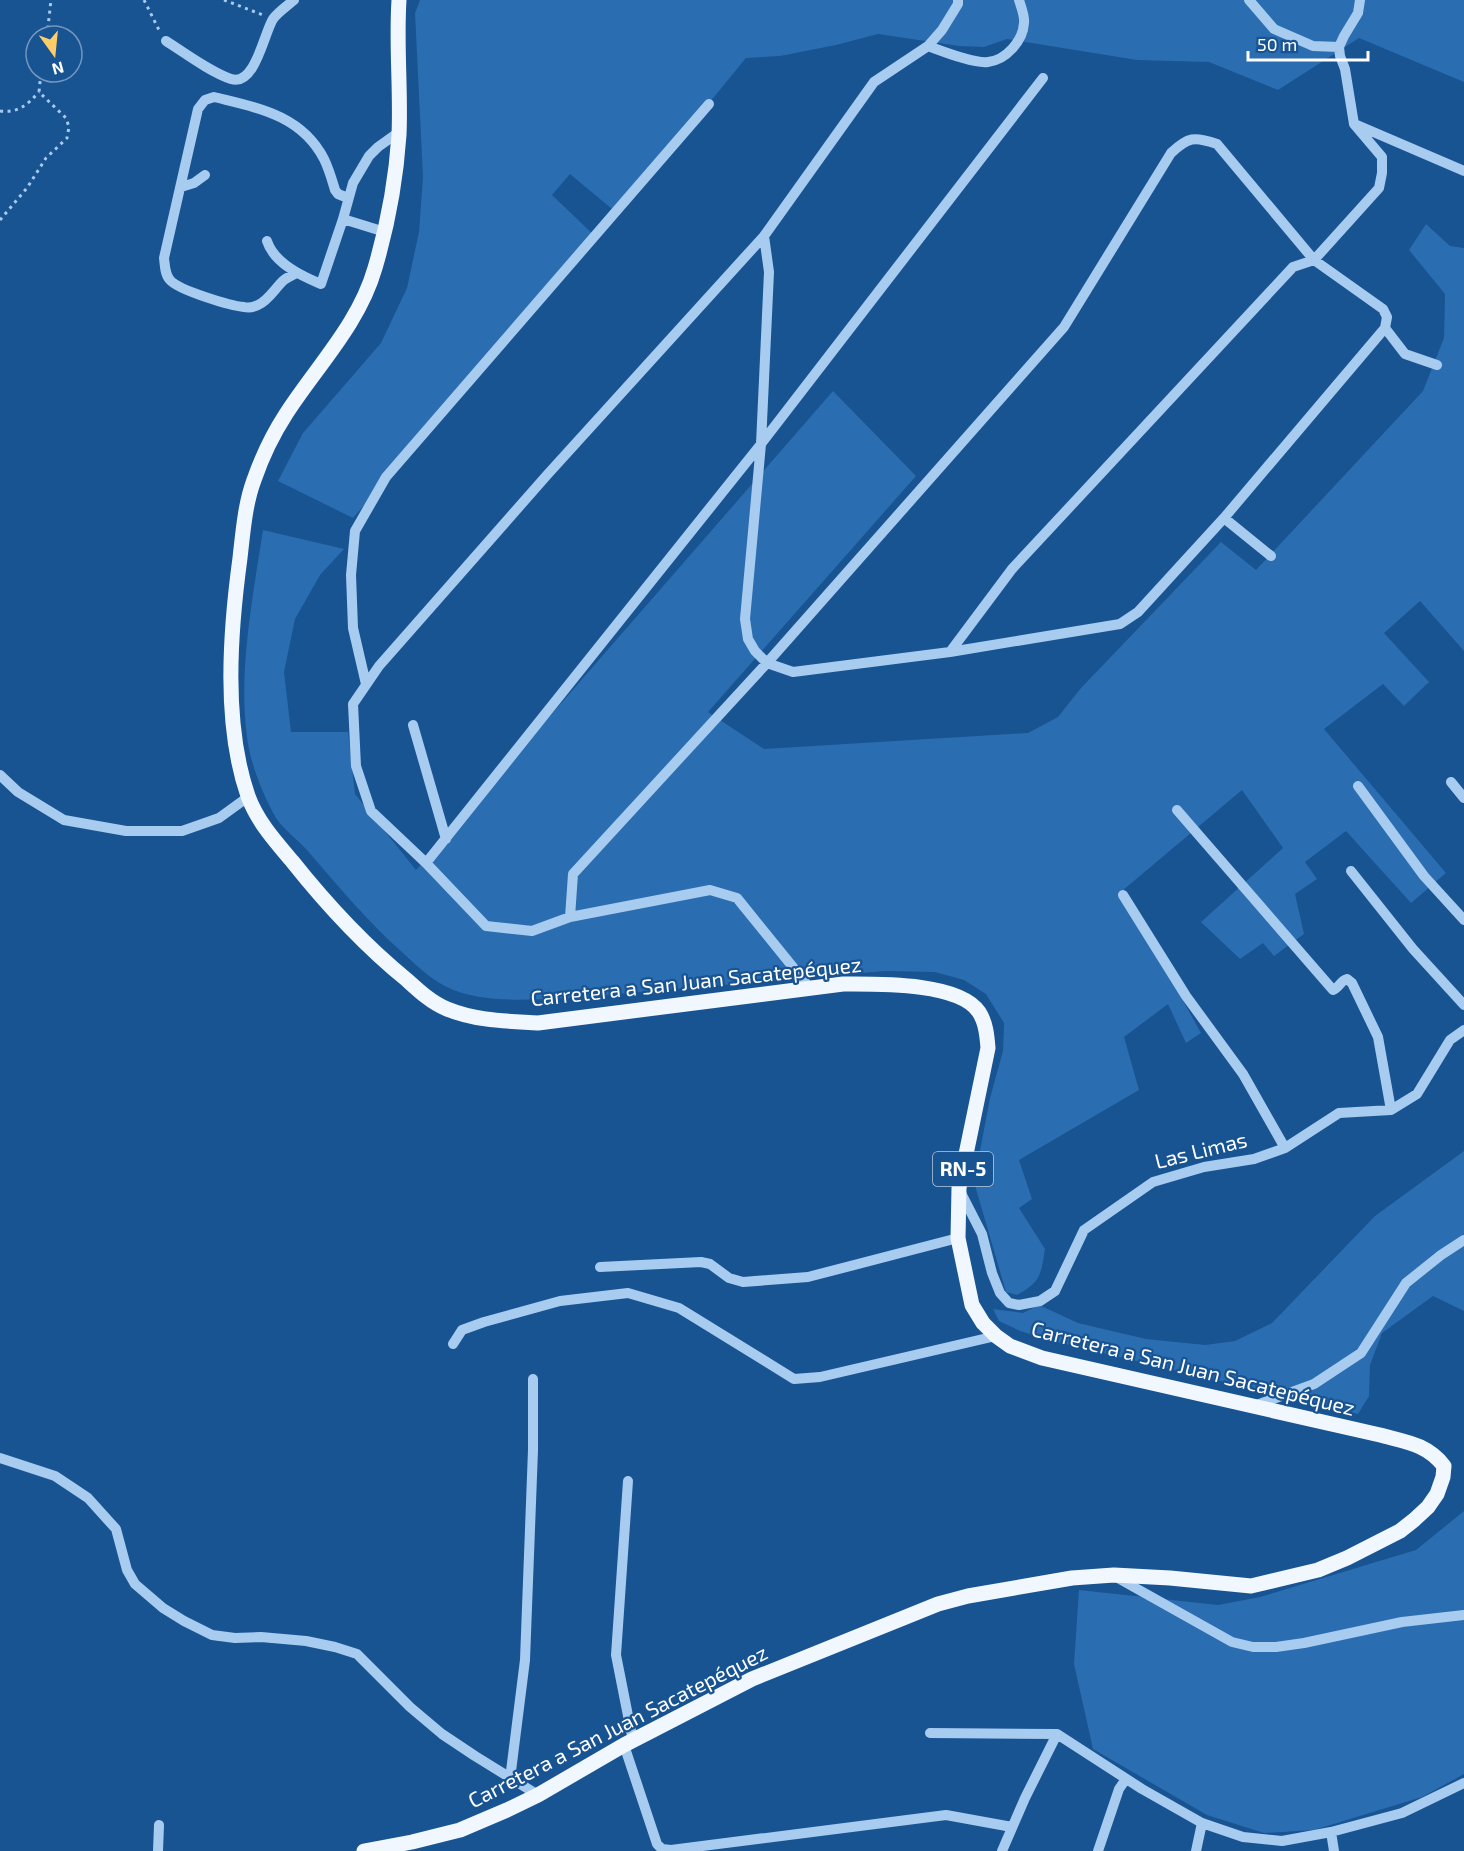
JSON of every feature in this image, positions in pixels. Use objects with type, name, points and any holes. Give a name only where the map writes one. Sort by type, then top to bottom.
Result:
[{"type":"main road","name":"Carretera a San Juan Sacatepéquez","points":[[364,1851],[460,1830],[538,1795],[629,1743],[752,1678],[938,1604],[968,1596],[1072,1578],[1113,1575],[1251,1586],[1328,1566],[1400,1531],[1428,1507],[1437,1494],[1444,1466],[1436,1455],[1420,1446],[1042,1358],[1010,1346],[996,1336],[983,1323],[972,1305],[958,1238],[959,1188],[988,1048],[986,1029],[978,1010],[965,999],[910,986],[843,984],[538,1023],[495,1021],[474,1017],[445,1008],[423,994],[384,962],[310,883],[260,821],[248,797],[234,730],[232,642],[243,526],[253,483],[268,448],[285,416],[351,323],[370,286],[385,232],[396,170],[399,132],[397,36],[399,0]]},
{"type":"street","points":[[166,41],[210,68],[236,80],[246,76],[254,64],[273,18],[294,0]]},
{"type":"street","points":[[809,987],[737,898],[710,890],[570,917],[532,931],[486,926],[372,811],[356,766],[353,704],[379,666],[547,475],[764,236],[874,82],[928,46],[942,30],[958,4],[958,0]]},
{"type":"street","points":[[928,46],[987,63],[1003,58],[1019,41],[1024,23],[1019,0]]},
{"type":"street","points":[[1250,0],[1274,29],[1313,46],[1340,47]]},
{"type":"street","points":[[950,652],[1012,568],[1293,267],[1314,260],[1379,188],[1382,157],[1354,124],[1340,47],[1358,13],[1360,0]]},
{"type":"street","points":[[426,863],[761,444],[1043,78]]},
{"type":"street","points":[[297,273],[285,279],[259,305],[250,308],[203,296],[170,281],[165,272],[164,258],[198,109],[205,100],[214,97],[283,117],[305,133],[324,158],[335,190],[338,194],[348,198]]},
{"type":"street","points":[[366,684],[353,628],[351,575],[355,531],[386,477],[709,104]]},
{"type":"street","points":[[1354,124],[1464,171]]},
{"type":"street","points":[[267,241],[270,250],[297,273],[321,284],[344,219],[353,183],[369,156],[399,132]]},
{"type":"street","points":[[570,917],[573,874],[767,663],[1064,327],[1171,153],[1181,144],[1192,138],[1217,144],[1314,260],[1383,309],[1387,317],[1385,328],[1224,518],[1138,612],[1120,624],[950,652],[793,672],[767,663],[755,651],[748,639],[745,619],[761,444],[769,273],[764,236]]},
{"type":"street","points":[[181,187],[194,183],[205,175]]},
{"type":"street","points":[[344,219],[385,232]]},
{"type":"street","points":[[1385,328],[1405,354],[1437,365]]},
{"type":"street","points":[[1224,518],[1271,556]]},
{"type":"street","points":[[413,725],[446,839]]},
{"type":"street","points":[[0,775],[18,792],[64,820],[126,831],[182,831],[219,818],[248,797]]},
{"type":"street","points":[[1451,782],[1464,798]]},
{"type":"street","points":[[1358,786],[1424,876],[1464,920]]},
{"type":"street","points":[[1177,810],[1333,990],[1343,980],[1347,979],[1352,982],[1378,1037],[1390,1110]]},
{"type":"street","points":[[1351,871],[1413,950],[1464,1005]]},
{"type":"street","points":[[1123,895],[1186,996],[1243,1074],[1285,1148]]},
{"type":"street","name":"Las Limas","points":[[959,1188],[982,1234],[992,1273],[1000,1293],[1009,1303],[1019,1305],[1040,1301],[1054,1291],[1084,1230],[1153,1182],[1204,1167],[1254,1160],[1285,1148],[1339,1113],[1390,1110],[1417,1094],[1450,1040],[1464,1030]]},
{"type":"street","points":[[600,1267],[701,1262],[710,1264],[729,1278],[743,1282],[808,1277],[958,1238]]},
{"type":"street","points":[[1251,1407],[1314,1384],[1361,1353],[1406,1283],[1464,1240]]},
{"type":"street","points":[[453,1344],[462,1330],[484,1322],[560,1301],[628,1293],[679,1308],[794,1379],[820,1377],[996,1336]]},
{"type":"street","points":[[510,1779],[525,1660],[533,1450],[533,1379]]},
{"type":"street","points":[[0,1458],[55,1476],[88,1498],[117,1529],[127,1569],[135,1584],[163,1608],[212,1635],[306,1641],[357,1654],[442,1734],[538,1795]]},
{"type":"street","points":[[628,1481],[616,1655],[629,1743],[657,1844],[662,1849],[671,1850],[946,1815],[1012,1827]]},
{"type":"street","points":[[1113,1575],[1232,1642],[1253,1647],[1304,1643],[1402,1623],[1464,1615]]},
{"type":"street","points":[[930,1733],[1057,1734],[1126,1779],[1202,1824],[1243,1837],[1282,1841],[1331,1832],[1402,1813],[1464,1783]]},
{"type":"street","points":[[1002,1851],[1057,1734]]},
{"type":"street","points":[[1098,1851],[1119,1789],[1126,1779]]},
{"type":"street","points":[[1196,1851],[1202,1824]]},
{"type":"street","points":[[158,1851],[159,1825]]},
{"type":"street","points":[[1331,1832],[1334,1851]]},
{"type":"path","points":[[48,24],[51,0]]},
{"type":"path","points":[[144,0],[166,41]]},
{"type":"path","points":[[224,0],[273,18]]},
{"type":"path","points":[[0,111],[17,111],[28,104],[39,92],[40,84]]},
{"type":"path","points":[[0,220],[27,188],[46,158],[67,138],[69,127],[66,118],[39,92]]},
{"type":"shaded area","points":[[420,0],[1464,0],[1464,82],[1359,38],[1278,90],[1209,62],[1137,60],[1007,39],[984,47],[959,46],[878,34],[780,56],[746,58],[618,214],[570,174],[552,195],[598,239],[353,518],[278,481],[303,433],[381,343],[407,288],[419,232],[423,177],[415,13]]},
{"type":"shaded area","points":[[1426,224],[1450,246],[1464,248],[1464,651],[1420,601],[1384,633],[1429,682],[1404,706],[1383,684],[1324,729],[1446,873],[1411,903],[1346,831],[1305,862],[1317,879],[1295,894],[1304,934],[1274,956],[1263,943],[1240,959],[1201,922],[1283,848],[1242,790],[1122,891],[1201,1033],[1186,1043],[1168,1004],[1124,1037],[1139,1090],[1019,1160],[1032,1199],[1019,1208],[1045,1249],[1042,1265],[1035,1281],[1017,1295],[1006,1292],[974,1182],[990,1098],[1003,1051],[1004,1023],[986,994],[964,980],[935,972],[885,971],[571,998],[503,999],[462,993],[430,977],[390,941],[283,826],[271,809],[251,757],[247,737],[244,686],[251,607],[263,530],[344,549],[320,575],[295,619],[284,672],[291,732],[348,732],[355,794],[416,870],[833,391],[916,476],[708,712],[764,749],[1028,733],[1058,717],[1081,688],[1221,542],[1256,570],[1423,391],[1444,338],[1445,294],[1409,250]]},
{"type":"shaded area","points":[[1464,1151],[1464,1311],[1433,1296],[1382,1333],[1370,1365],[1369,1396],[1358,1414],[1053,1341],[1020,1331],[999,1321],[993,1309],[1023,1313],[1039,1305],[1078,1323],[1146,1339],[1205,1345],[1235,1341],[1272,1323],[1375,1216]]},
{"type":"shaded area","points":[[1464,1511],[1464,1774],[1422,1797],[1314,1830],[1264,1833],[1207,1815],[1093,1749],[1074,1664],[1079,1590],[1218,1605],[1260,1597],[1416,1550]]}]
